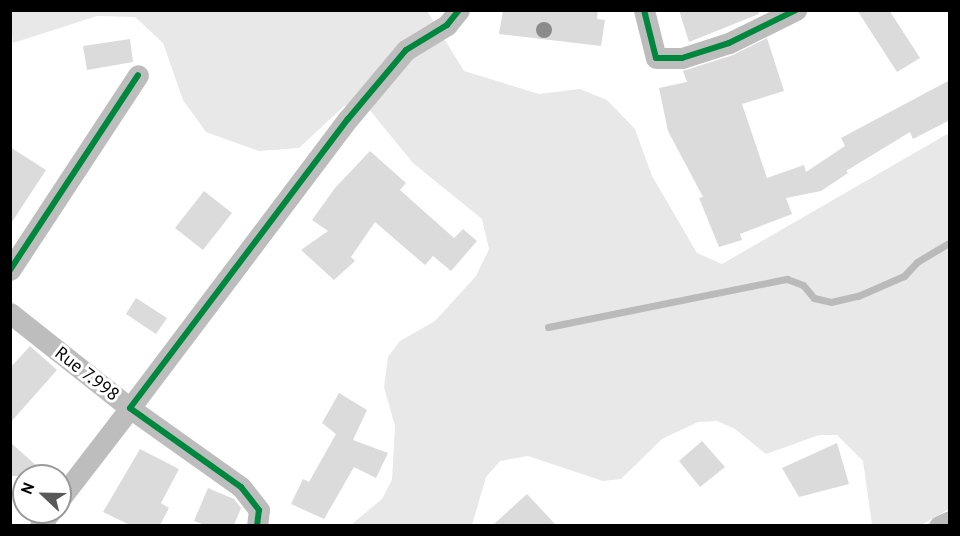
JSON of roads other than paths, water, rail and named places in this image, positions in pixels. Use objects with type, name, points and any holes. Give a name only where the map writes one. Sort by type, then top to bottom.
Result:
[{"type":"street","points":[[257,525],[259,510],[241,487],[130,408],[348,119],[406,50],[447,25],[459,10]]},
{"type":"street","points":[[644,10],[656,58],[682,58],[729,43],[796,10]]},
{"type":"street","points":[[10,270],[138,75]]},
{"type":"street","name":"Rue 7.998","points":[[10,314],[130,408],[72,484]]},
{"type":"street","points":[[939,525],[950,521]]},
{"type":"waterway","points":[[548,327],[787,279],[803,285],[814,298],[831,302],[858,296],[904,276],[917,262],[950,242]]}]
